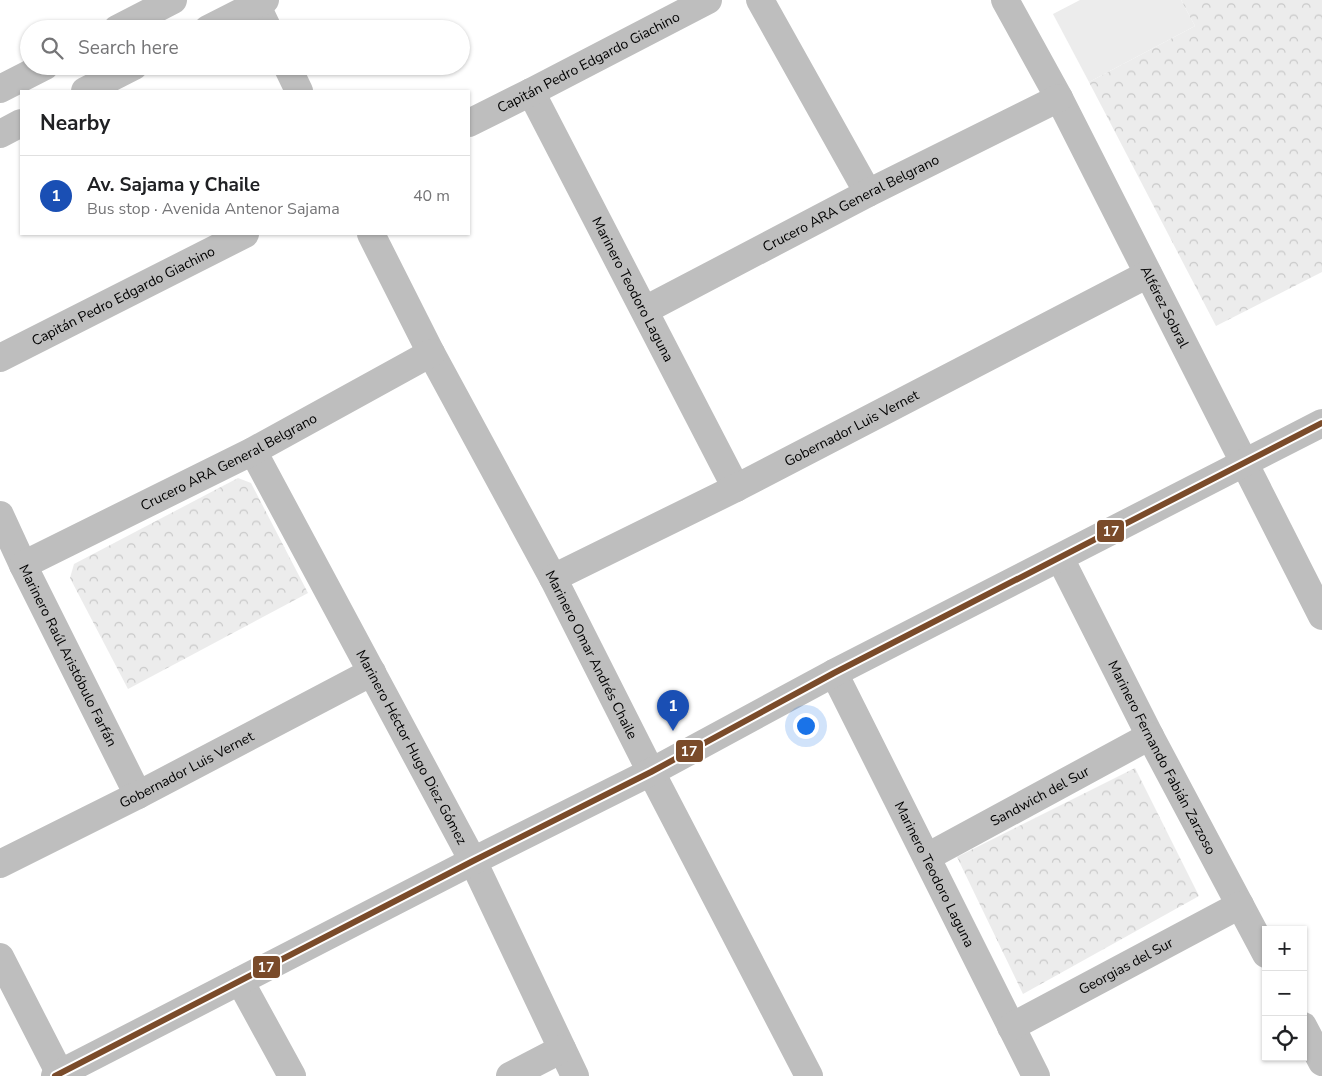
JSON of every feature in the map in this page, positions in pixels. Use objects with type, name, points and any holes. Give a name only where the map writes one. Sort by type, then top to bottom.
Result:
[{"type":"street","points":[[134,20],[173,0]]},
{"type":"street","name":"Capitán Pedro Edgardo Giachino","points":[[470,122],[708,0]]},
{"type":"street","points":[[760,0],[868,193]]},
{"type":"street","name":"Alférez Sobral","points":[[1005,0],[1059,98],[1322,616]]},
{"type":"street","points":[[225,20],[258,2],[265,20]]},
{"type":"street","points":[[0,89],[27,75]]},
{"type":"street","points":[[86,90],[116,75]]},
{"type":"street","points":[[291,75],[299,90]]},
{"type":"street","name":"Marinero Teodoro Laguna","points":[[531,92],[736,488]]},
{"type":"street","name":"Crucero ARA General Belgrano","points":[[645,310],[868,193],[1059,98]]},
{"type":"street","points":[[0,134],[20,124]]},
{"type":"street","name":"Capitán Pedro Edgardo Giachino","points":[[0,358],[243,235]]},
{"type":"street","name":"Marinero Omar Andrés Chaile","points":[[372,235],[431,353],[553,578],[651,772],[809,1076]]},
{"type":"street","name":"Gobernador Luis Vernet","points":[[553,578],[736,488],[1148,274]]},
{"type":"street","name":"Crucero ARA General Belgrano","points":[[23,565],[253,451],[431,353]]},
{"type":"street","points":[[0,957],[58,1075],[472,861],[651,772],[834,673],[1322,424]]},
{"type":"street","name":"Marinero Héctor Hugo Diez Gómez","points":[[253,451],[472,861],[575,1076]]},
{"type":"street","name":"Marinero Raúl Aristóbulo Farfán","points":[[0,514],[23,565],[138,795]]},
{"type":"street","name":"Marinero Fernando Fabián Zarzoso","points":[[1060,558],[1150,736],[1262,946]]},
{"type":"street","name":"Gobernador Luis Vernet","points":[[0,864],[138,795],[372,672]]},
{"type":"street","name":"Marinero Teodoro Laguna","points":[[834,673],[1036,1076]]},
{"type":"street","name":"Sandwich del Sur","points":[[927,857],[1150,736]]},
{"type":"street","name":"Georgias del Sur","points":[[1011,1027],[1240,905]]},
{"type":"street","points":[[240,982],[292,1076]]},
{"type":"street","points":[[1307,1034],[1322,1062]]},
{"type":"street","points":[[510,1076],[562,1050]]},
{"type":"green space","points":[[1080,0],[1181,0],[1195,26],[1089,82],[1053,14]]},
{"type":"green space","points":[[1181,0],[1322,0],[1322,272],[1216,326],[1089,82],[1195,26]]},
{"type":"green space","points":[[238,478],[251,483],[308,593],[128,689],[70,578],[74,564]]},
{"type":"green space","points":[[1135,768],[1199,896],[1023,994],[957,857]]},
{"type":"transit line","name":"17","points":[[55,1076],[473,861],[651,772],[834,673],[1322,423]]},
{"type":"place","name":"Av. Sajama y Chaile","points":[[673,731]]}]
